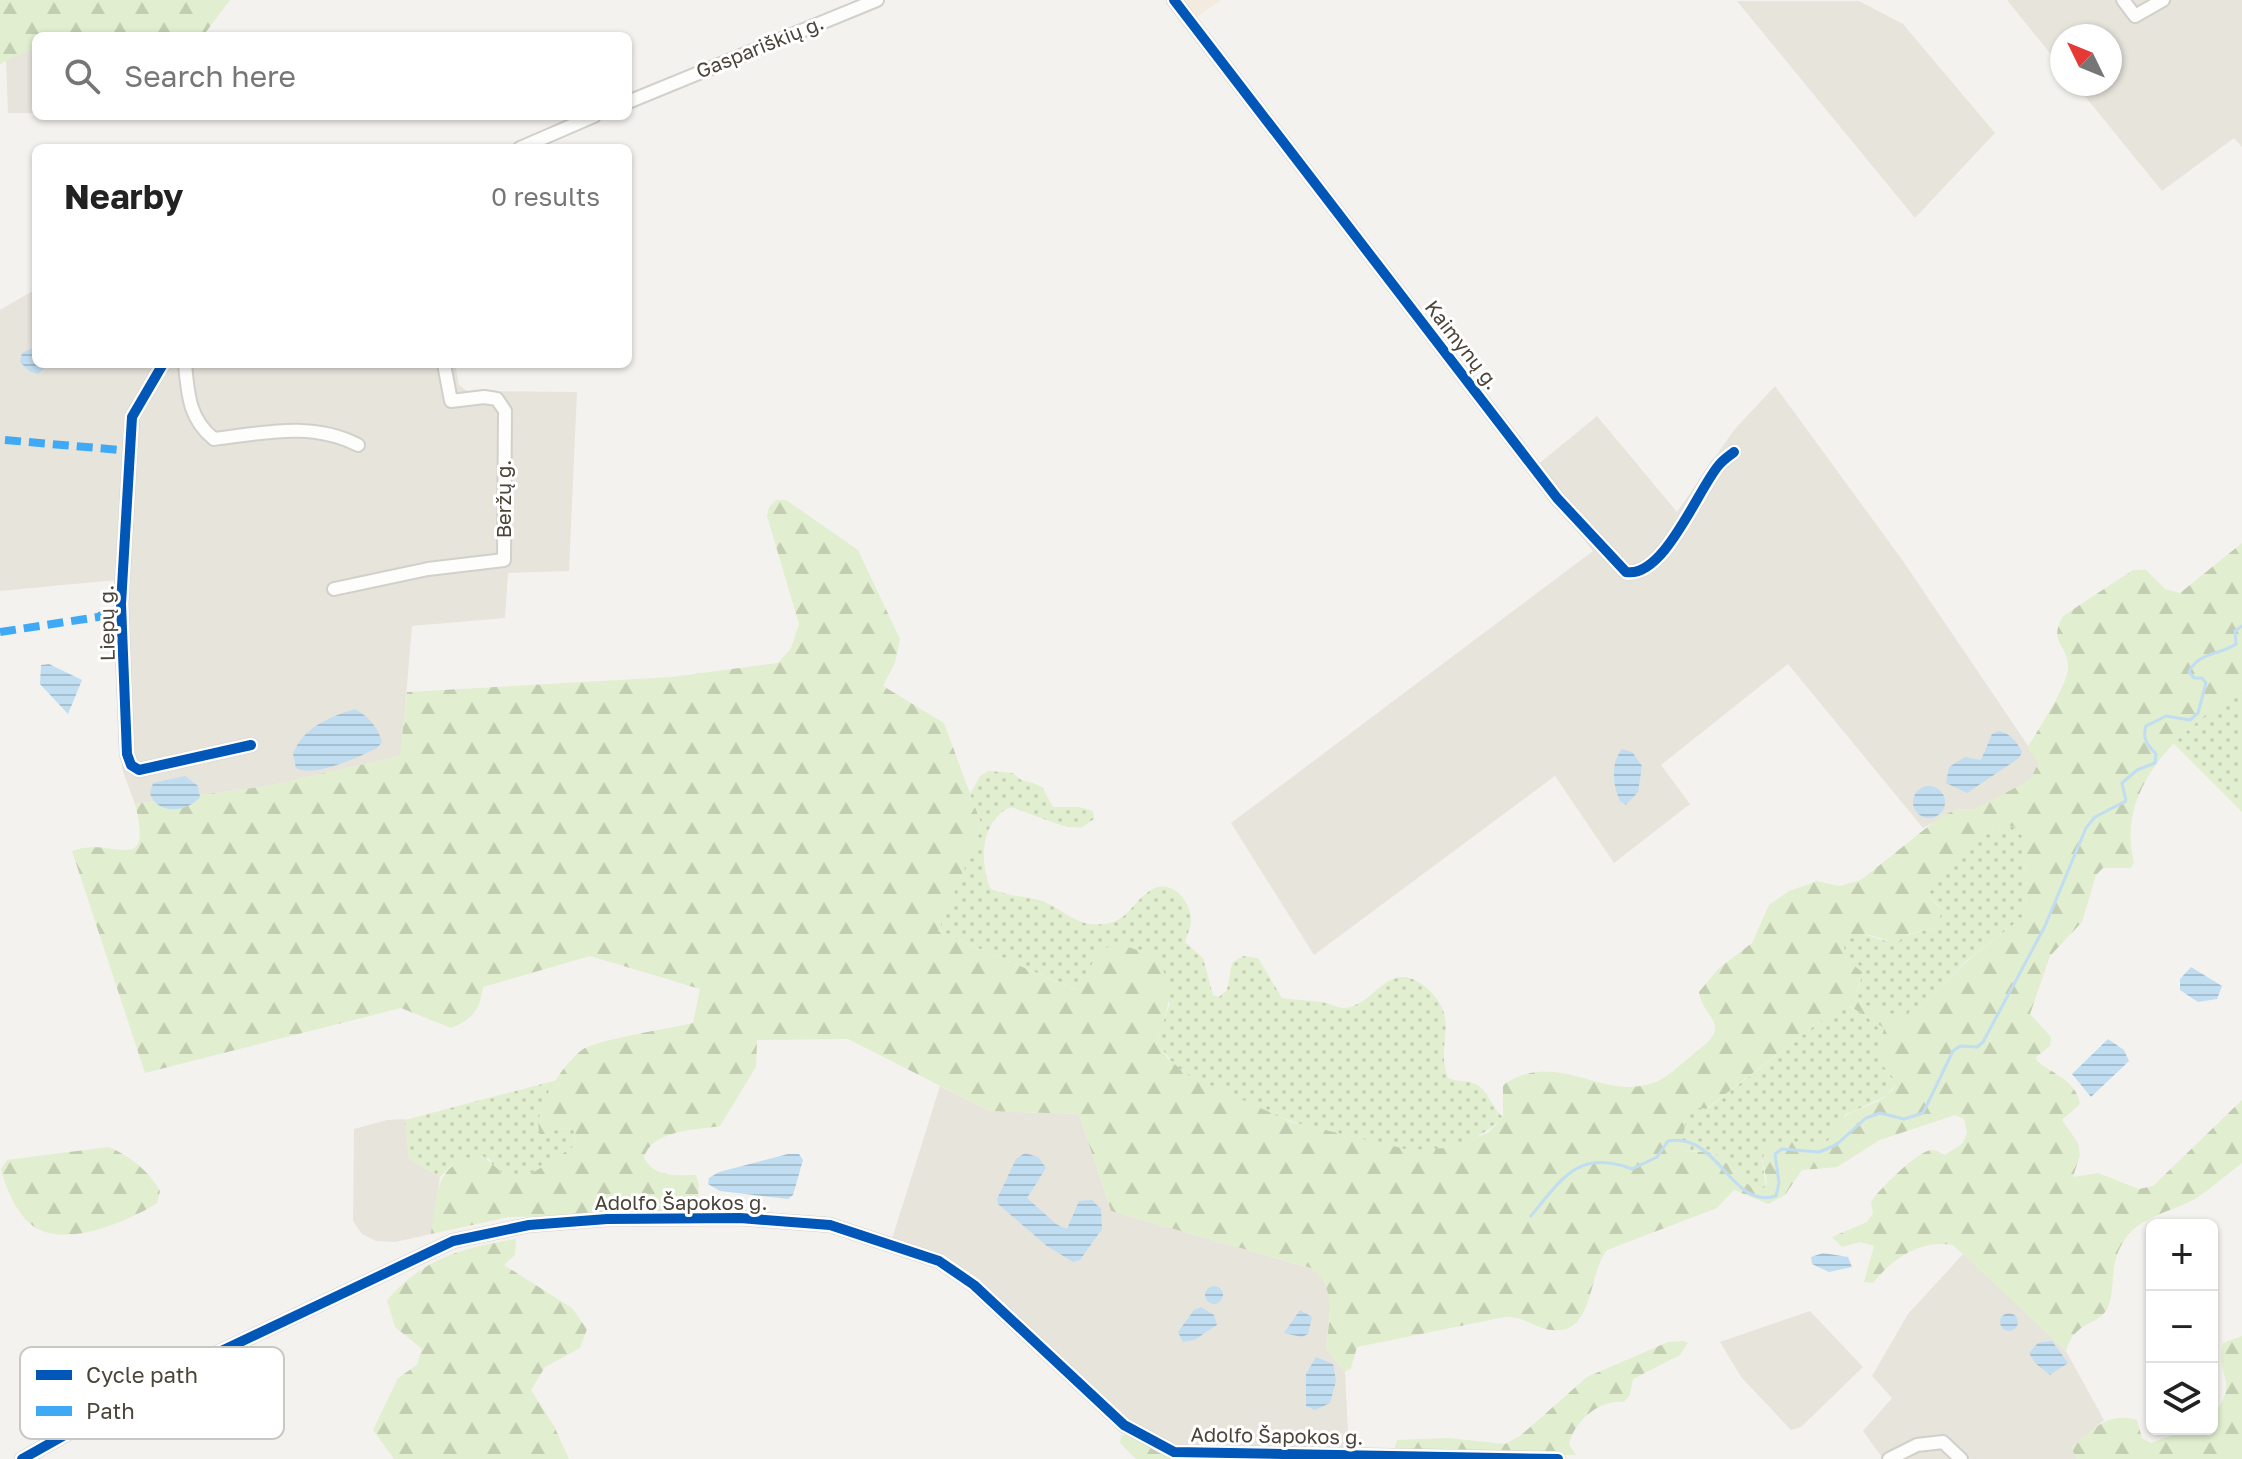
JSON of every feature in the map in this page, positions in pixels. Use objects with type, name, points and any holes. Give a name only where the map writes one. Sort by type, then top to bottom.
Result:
[{"type":"street","name":"Gaspariškių g.","points":[[632,100],[877,0]]},
{"type":"street","name":"Kaimynų g.","points":[[1174,0],[1557,498],[1626,572],[1643,568],[1660,553],[1684,523],[1718,466],[1734,452]]},
{"type":"street","points":[[2123,0],[2135,16],[2163,0]]},
{"type":"street","points":[[529,144],[585,120]]},
{"type":"street","name":"Liepų g.","points":[[161,368],[132,417],[121,604],[127,754],[131,765],[139,770],[251,745]]},
{"type":"street","points":[[185,368],[190,407],[199,428],[214,439],[266,431],[312,431],[342,437],[358,445]]},
{"type":"street","name":"Beržų g.","points":[[334,589],[428,569],[504,560],[505,411],[497,399],[484,397],[451,401],[445,368]]},
{"type":"street","name":"Adolfo Šapokos g.","points":[[230,1347],[453,1241],[529,1225],[607,1219],[725,1218],[830,1225],[939,1261],[974,1285],[1124,1425],[1174,1452],[1558,1459]]},
{"type":"street","name":"Adolfo Šapokos g.","points":[[22,1459],[58,1439]]},
{"type":"street","points":[[1889,1459],[1917,1445],[1943,1442],[1961,1459]]},
{"type":"shaded area","points":[[1180,0],[1221,0],[1194,19]]},
{"type":"shaded area","points":[[2007,0],[2242,0],[2242,147],[2234,138],[2162,191],[2085,96],[2122,96],[2122,24],[2050,24],[2050,53]]},
{"type":"shaded area","points":[[1737,1],[1859,1],[1903,24],[1995,133],[1915,218]]},
{"type":"shaded area","points":[[32,50],[32,113],[8,113],[6,59]]},
{"type":"shaded area","points":[[32,291],[32,368],[456,368],[459,385],[467,391],[577,392],[569,571],[508,573],[505,618],[412,626],[401,756],[268,786],[135,804],[122,769],[117,580],[0,591],[0,310]]},
{"type":"shaded area","points":[[1775,386],[1903,561],[2039,762],[2030,780],[2000,798],[1975,809],[1956,810],[1923,828],[1788,664],[1661,765],[1690,804],[1614,863],[1555,776],[1314,955],[1231,823],[1593,551],[1530,471],[1597,416],[1677,512],[1734,430]]},
{"type":"shaded area","points":[[940,1086],[990,1111],[1079,1114],[1111,1211],[1310,1268],[1325,1278],[1331,1300],[1326,1349],[1345,1372],[1349,1451],[1168,1445],[1128,1423],[983,1285],[958,1267],[892,1239]]},
{"type":"shaded area","points":[[405,1119],[409,1159],[440,1177],[431,1234],[395,1242],[376,1241],[362,1234],[353,1221],[354,1129],[387,1120]]},
{"type":"shaded area","points":[[1964,1253],[2066,1351],[2104,1420],[2071,1448],[2077,1459],[1883,1459],[1863,1431],[1892,1398],[1872,1376],[1908,1314]]},
{"type":"shaded area","points":[[1810,1311],[1863,1367],[1801,1427],[1791,1430],[1741,1377],[1720,1342]]},
{"type":"green space","points":[[0,0],[230,0],[206,32],[32,32],[32,50],[0,64]]},
{"type":"green space","points":[[776,500],[786,500],[858,550],[900,639],[895,663],[883,686],[944,723],[982,826],[938,931],[1076,990],[1097,956],[1114,942],[1157,957],[1169,998],[1157,1040],[1167,1058],[1188,1075],[1291,1122],[1410,1150],[1446,1148],[1488,1133],[1503,1117],[1503,1085],[1523,1075],[1543,1071],[1562,1073],[1617,1086],[1636,1087],[1656,1082],[1670,1074],[1712,1038],[1715,1026],[1699,992],[1718,969],[1752,943],[1769,905],[1789,891],[1817,881],[1839,886],[1861,880],[1940,817],[1956,810],[1975,809],[2030,780],[2039,762],[2027,748],[2057,697],[2068,669],[2057,633],[2063,616],[2133,570],[2146,570],[2165,589],[2180,593],[2242,543],[2242,690],[2198,721],[2159,761],[2144,784],[2134,808],[2131,834],[2134,862],[2131,868],[2103,868],[2096,875],[2082,922],[2050,956],[2030,1014],[2051,1037],[2050,1046],[2036,1057],[2037,1061],[2069,1084],[2078,1096],[2080,1104],[2062,1120],[2078,1143],[2080,1155],[2073,1177],[2098,1173],[2139,1189],[2153,1186],[2242,1100],[2242,1163],[2193,1200],[2146,1219],[2131,1232],[2116,1258],[2107,1309],[2075,1334],[2066,1351],[1953,1245],[1918,1248],[1889,1266],[1873,1283],[1864,1282],[1874,1246],[1860,1242],[1842,1247],[1832,1237],[1867,1222],[1873,1213],[1871,1202],[1875,1196],[1918,1156],[1932,1150],[1945,1155],[1963,1143],[1967,1132],[1964,1119],[1955,1115],[1880,1140],[1837,1167],[1802,1170],[1785,1195],[1768,1204],[1734,1190],[1717,1208],[1607,1250],[1582,1316],[1562,1330],[1546,1329],[1522,1319],[1505,1317],[1357,1347],[1351,1368],[1345,1372],[1326,1349],[1330,1305],[1325,1285],[1311,1268],[1111,1211],[1079,1114],[990,1111],[848,1039],[757,1040],[756,1067],[720,1126],[675,1133],[655,1142],[648,1149],[644,1158],[654,1169],[666,1174],[696,1175],[699,1185],[697,1213],[509,1217],[431,1234],[437,1193],[446,1173],[454,1165],[482,1155],[509,1179],[534,1172],[576,1145],[574,1129],[558,1128],[541,1136],[539,1126],[550,1090],[566,1066],[582,1050],[617,1038],[693,1023],[700,989],[590,956],[483,987],[474,1013],[451,1028],[401,1008],[145,1073],[72,851],[134,848],[139,841],[135,804],[268,786],[400,756],[407,692],[672,677],[778,663],[791,648],[799,624],[767,516],[769,507]],"holes":[[[2003,826],[2013,826],[2025,839],[2025,915],[1966,962],[1918,1008],[1894,1015],[1863,1003],[1856,994],[1862,972],[1846,959],[1844,946],[1850,939],[1862,934],[1898,942],[1908,934],[1933,928],[1943,912],[1930,897],[1929,882],[1963,847]],[[1848,1005],[1884,1028],[1880,1046],[1882,1065],[1897,1082],[1894,1088],[1876,1102],[1845,1117],[1824,1144],[1788,1142],[1770,1147],[1763,1161],[1766,1187],[1757,1190],[1718,1156],[1684,1150],[1677,1143],[1684,1132],[1687,1112],[1696,1107],[1706,1109],[1840,1006]]]},
{"type":"green space","points":[[2242,690],[2242,812],[2173,743],[2213,708]]},
{"type":"green space","points":[[988,771],[1013,773],[1021,780],[1042,787],[1053,807],[1079,807],[1093,811],[1094,819],[1081,828],[1063,826],[1011,807],[1001,813],[993,822],[985,843],[985,867],[991,889],[1046,902],[1083,923],[1103,924],[1120,918],[1153,889],[1173,889],[1183,898],[1190,911],[1191,924],[1185,942],[1203,958],[1213,995],[1219,997],[1227,990],[1232,963],[1243,956],[1258,958],[1282,998],[1321,1002],[1342,1008],[1355,1005],[1398,977],[1420,983],[1435,996],[1444,1015],[1444,1057],[1448,1078],[1478,1085],[1503,1117],[1472,1139],[1434,1150],[1383,1146],[1325,1132],[1238,1100],[1179,1069],[1157,1040],[1170,1003],[1097,956],[1077,990],[938,931],[982,826],[970,794],[980,776]]},
{"type":"green space","points":[[2003,826],[2013,826],[2025,839],[2025,915],[1966,961],[1918,1008],[1894,1015],[1868,1007],[1856,994],[1861,979],[1846,959],[1843,946],[1850,937],[1859,933],[1886,941],[1933,928],[1940,907],[1930,897],[1929,882],[1963,847]]},
{"type":"green space","points":[[1847,1005],[1884,1028],[1880,1046],[1898,1082],[1886,1096],[1845,1115],[1833,1137],[1824,1144],[1809,1144],[1762,1160],[1766,1187],[1757,1190],[1718,1156],[1684,1149],[1676,1143],[1684,1132],[1687,1112],[1696,1107],[1707,1109],[1840,1006]]},
{"type":"green space","points":[[557,1080],[549,1091],[541,1136],[558,1128],[574,1129],[576,1145],[534,1172],[509,1179],[494,1167],[489,1158],[451,1166],[440,1177],[409,1159],[405,1120]]},
{"type":"green space","points":[[108,1147],[144,1170],[160,1191],[157,1203],[100,1229],[68,1235],[53,1234],[32,1226],[14,1204],[1,1169],[7,1160]]},
{"type":"green space","points":[[516,1239],[515,1255],[504,1265],[572,1308],[587,1329],[580,1348],[545,1367],[531,1390],[554,1426],[569,1459],[394,1459],[373,1430],[398,1378],[417,1365],[422,1349],[395,1327],[387,1300],[415,1274],[445,1257],[478,1246]]},
{"type":"green space","points":[[2242,1336],[2242,1459],[2077,1459],[2071,1448],[2101,1424],[2117,1418],[2137,1420],[2142,1438],[2151,1443],[2173,1435],[2218,1435],[2218,1408],[2226,1386],[2221,1355],[2223,1343]]},
{"type":"green space","points":[[1668,1342],[1688,1343],[1680,1355],[1633,1379],[1630,1395],[1624,1402],[1606,1404],[1583,1419],[1569,1444],[1576,1455],[1398,1453],[1394,1450],[1397,1440],[1448,1438],[1505,1444],[1520,1436],[1587,1377]]},
{"type":"green space","points":[[1128,1434],[1177,1459],[1136,1459],[1120,1443],[1121,1436]]},
{"type":"water","points":[[32,348],[32,368],[45,368],[38,374],[30,372],[20,362],[22,353]]},
{"type":"water","points":[[49,664],[82,680],[68,714],[40,684],[41,665]]},
{"type":"water","points":[[355,709],[369,719],[378,731],[382,742],[377,748],[325,768],[296,768],[293,754],[310,730]]},
{"type":"water","points":[[1998,731],[2015,741],[2022,752],[2019,758],[1967,793],[1946,783],[1949,767],[1965,757],[1981,760],[1992,734]]},
{"type":"water","points":[[1622,749],[1632,752],[1642,766],[1638,792],[1626,805],[1620,801],[1614,775]]},
{"type":"water","points":[[185,776],[198,786],[200,797],[194,802],[180,809],[172,809],[153,800],[150,793],[153,783]]},
{"type":"water","points":[[1929,786],[1940,791],[1945,802],[1940,813],[1929,818],[1918,813],[1913,802],[1918,791]]},
{"type":"water","points":[[2191,967],[2222,986],[2217,999],[2198,1002],[2180,990],[2180,979]]},
{"type":"water","points":[[2108,1039],[2124,1050],[2129,1061],[2091,1097],[2072,1074]]},
{"type":"water","points":[[1025,1153],[1038,1157],[1046,1168],[1027,1198],[1056,1224],[1067,1229],[1079,1201],[1092,1200],[1101,1209],[1102,1229],[1080,1260],[1073,1262],[1047,1246],[998,1204],[997,1199],[1016,1159]]},
{"type":"water","points":[[788,1154],[799,1154],[803,1160],[793,1195],[788,1199],[720,1191],[708,1184],[709,1178],[719,1172]]},
{"type":"water","points":[[1823,1253],[1848,1257],[1852,1267],[1829,1272],[1812,1264],[1811,1257]]},
{"type":"water","points":[[1214,1286],[1223,1295],[1214,1304],[1205,1295]]},
{"type":"water","points":[[1201,1307],[1214,1315],[1217,1325],[1194,1340],[1183,1342],[1178,1332],[1194,1310]]},
{"type":"water","points":[[1300,1310],[1312,1317],[1308,1334],[1302,1337],[1284,1333]]},
{"type":"water","points":[[2009,1313],[2018,1322],[2009,1331],[2000,1322]]},
{"type":"water","points":[[2052,1341],[2068,1363],[2050,1375],[2035,1363],[2029,1353],[2038,1343]]},
{"type":"water","points":[[1316,1357],[1333,1364],[1336,1381],[1330,1403],[1315,1410],[1306,1406],[1306,1374]]},
{"type":"waterway","points":[[1531,1216],[1574,1170],[1598,1162],[1632,1169],[1657,1157],[1668,1141],[1685,1141],[1700,1148],[1747,1192],[1761,1197],[1776,1196],[1779,1183],[1775,1154],[1782,1149],[1819,1152],[1836,1145],[1866,1118],[1880,1113],[1904,1119],[1923,1113],[1953,1051],[1960,1046],[1977,1047],[1983,1042],[2045,926],[2086,828],[2095,817],[2126,801],[2122,783],[2137,770],[2155,763],[2156,754],[2145,738],[2146,726],[2166,716],[2190,720],[2198,713],[2206,683],[2189,672],[2204,657],[2236,644],[2235,631],[2242,626]]},
{"type":"marked path","points":[[5,440],[132,451]]},
{"type":"marked path","points":[[0,632],[98,617],[121,604]]},
{"type":"cycle path","points":[[1174,0],[1557,498],[1626,572],[1640,570],[1667,547],[1711,476],[1734,452]]},
{"type":"cycle path","points":[[161,368],[132,417],[121,604],[127,754],[131,765],[139,770],[251,745]]},
{"type":"cycle path","points":[[230,1347],[453,1241],[529,1225],[607,1219],[740,1218],[830,1225],[939,1261],[974,1285],[1124,1425],[1174,1452],[1558,1459]]},
{"type":"cycle path","points":[[22,1459],[58,1439]]}]
